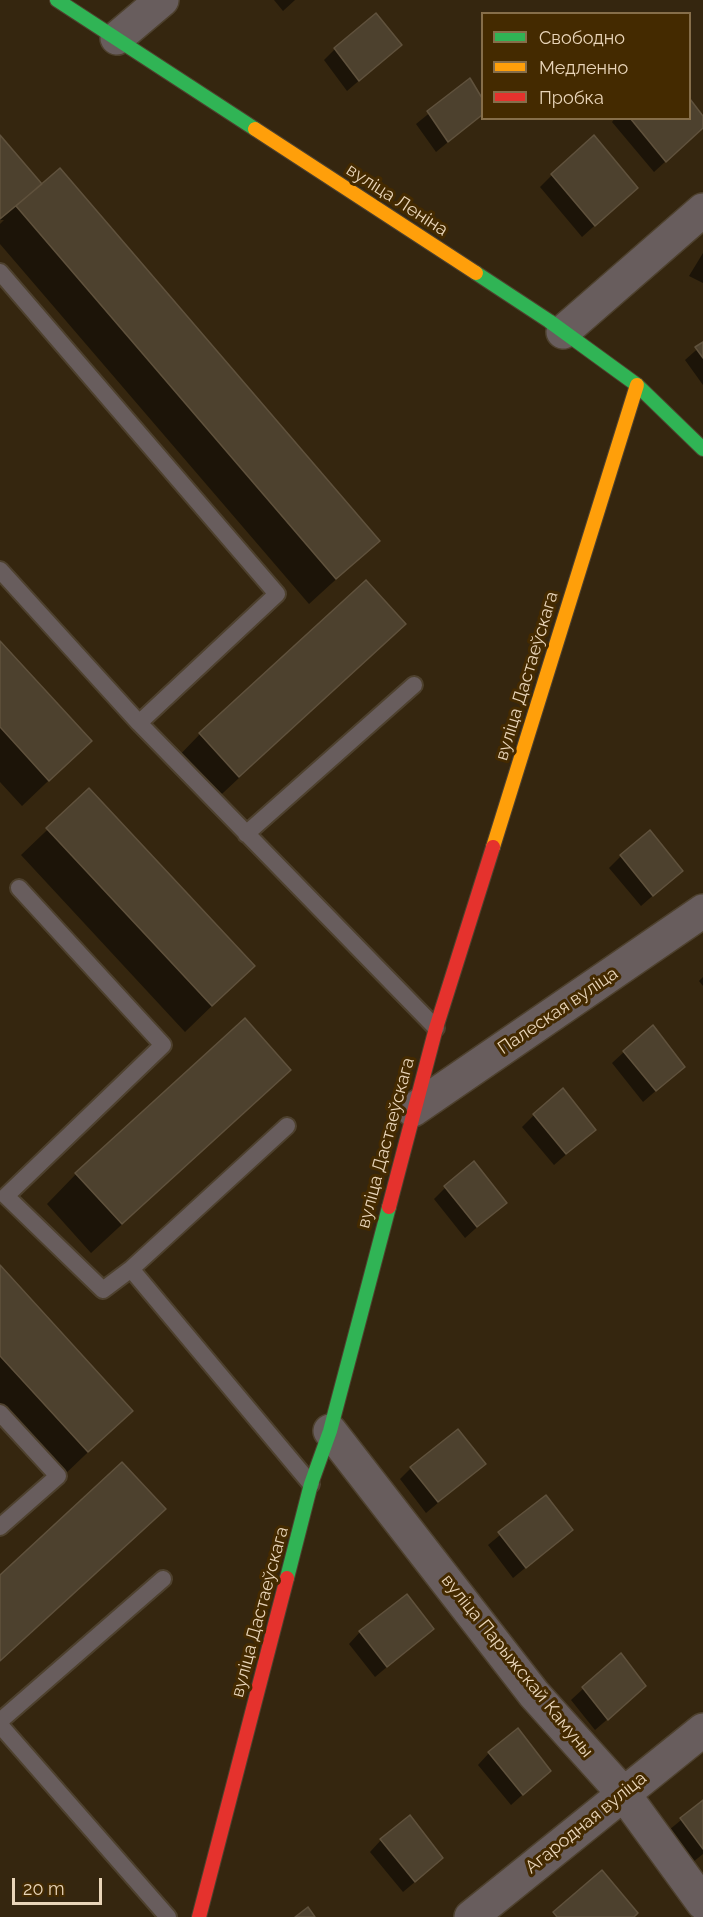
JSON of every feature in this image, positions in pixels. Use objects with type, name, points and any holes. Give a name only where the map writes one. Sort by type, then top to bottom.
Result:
[{"type":"street","name":"вуліца Леніна","points":[[57,0],[563,332],[637,385],[703,449]]},
{"type":"street","points":[[117,38],[162,0]]},
{"type":"street","points":[[563,332],[703,210]]},
{"type":"street","name":"вуліца Дастаеўскага","points":[[199,1917],[311,1484],[330,1431],[436,1028],[637,385]]},
{"type":"street","name":"Палеская вуліца","points":[[413,1110],[703,911]]},
{"type":"street","name":"вуліца Парыжскай Камуны","points":[[330,1431],[534,1694],[623,1793],[703,1903]]},
{"type":"street","name":"Агародная вуліца","points":[[471,1917],[703,1730]]},
{"type":"lane","points":[[0,272],[277,594],[139,723]]},
{"type":"lane","points":[[0,570],[139,723],[436,1028]]},
{"type":"lane","points":[[246,834],[414,686]]},
{"type":"lane","points":[[19,888],[163,1045],[3,1193],[103,1290],[131,1269],[287,1126]]},
{"type":"lane","points":[[131,1269],[311,1484]]},
{"type":"lane","points":[[0,1413],[58,1476],[0,1527]]},
{"type":"lane","points":[[163,1579],[0,1723],[168,1917]]},
{"type":"building","points":[[376,13],[402,45],[359,81],[334,48]]},
{"type":"building","points":[[470,78],[481,96],[481,116],[448,142],[427,111]]},
{"type":"building","points":[[691,100],[703,116],[703,128],[666,162],[632,120],[691,120]]},
{"type":"building","points":[[0,135],[42,184],[0,219]]},
{"type":"building","points":[[594,135],[638,188],[595,226],[551,174]]},
{"type":"building","points":[[60,168],[380,541],[336,579],[16,206]]},
{"type":"building","points":[[703,342],[703,358],[695,347]]},
{"type":"building","points":[[366,580],[406,624],[239,777],[199,733]]},
{"type":"building","points":[[0,641],[92,741],[49,781],[0,727]]},
{"type":"building","points":[[89,788],[255,966],[212,1006],[46,828]]},
{"type":"building","points":[[650,830],[683,871],[653,896],[620,855]]},
{"type":"building","points":[[245,1018],[291,1070],[122,1224],[75,1173]]},
{"type":"building","points":[[653,1025],[685,1067],[656,1091],[623,1051]]},
{"type":"building","points":[[563,1088],[596,1130],[566,1154],[533,1114]]},
{"type":"building","points":[[474,1161],[507,1203],[477,1227],[444,1186]]},
{"type":"building","points":[[0,1265],[133,1411],[88,1452],[0,1356]]},
{"type":"building","points":[[458,1429],[486,1464],[438,1502],[410,1467]]},
{"type":"building","points":[[122,1462],[166,1509],[0,1661],[0,1575]]},
{"type":"building","points":[[546,1495],[573,1530],[526,1568],[498,1532]]},
{"type":"building","points":[[407,1594],[434,1629],[387,1667],[359,1631]]},
{"type":"building","points":[[621,1653],[646,1686],[608,1720],[582,1687]]},
{"type":"building","points":[[518,1728],[551,1771],[523,1795],[488,1752]]},
{"type":"building","points":[[703,1800],[703,1849],[680,1818]]},
{"type":"building","points":[[410,1815],[443,1858],[415,1882],[380,1839]]},
{"type":"building","points":[[602,1870],[638,1913],[634,1917],[557,1917],[553,1912]]},
{"type":"building","points":[[308,1907],[315,1917],[295,1917]]},
{"type":"traffic: fast","points":[[57,0],[255,129]]},
{"type":"traffic: fast","points":[[476,273],[549,321],[637,385],[703,449]]},
{"type":"traffic: fast","points":[[287,1578],[311,1484],[330,1431],[389,1207]]},
{"type":"traffic: slow","points":[[255,129],[476,273]]},
{"type":"traffic: slow","points":[[493,847],[637,385]]},
{"type":"traffic: jam","points":[[389,1207],[436,1028],[493,847]]},
{"type":"traffic: jam","points":[[199,1917],[287,1578]]}]
